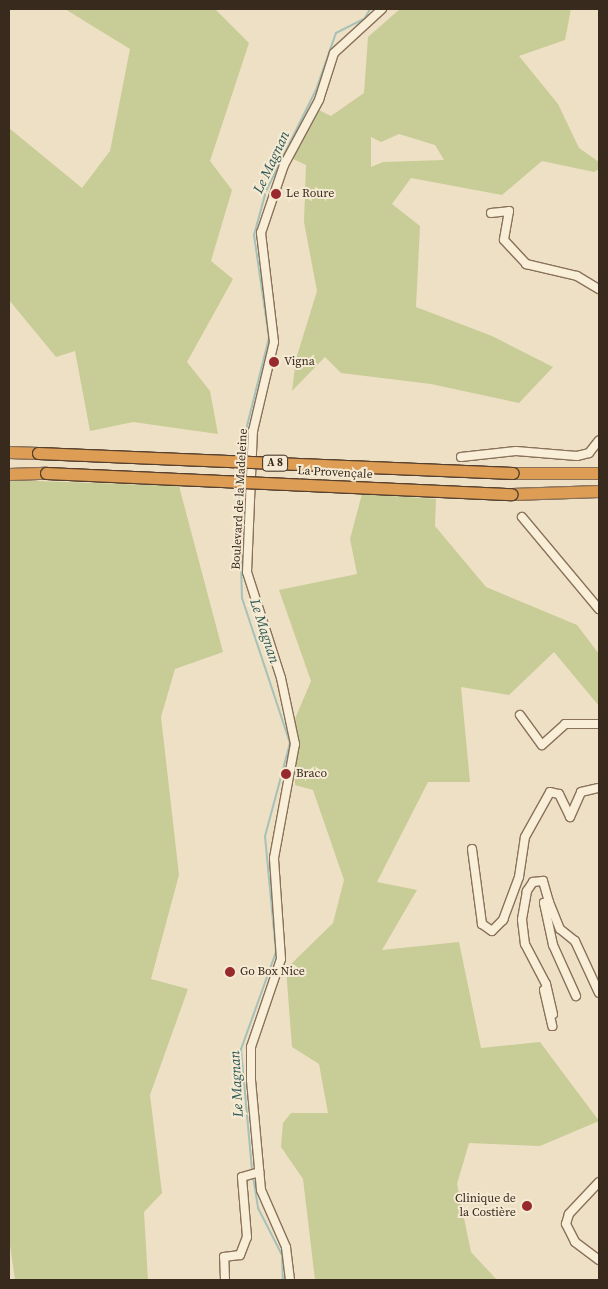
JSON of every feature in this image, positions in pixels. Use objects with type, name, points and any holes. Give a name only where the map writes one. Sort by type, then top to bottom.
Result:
[{"type":"highway","name":"La Provençale","points":[[9,452],[513,474],[599,473]]},
{"type":"highway","name":"La Provençale","points":[[9,474],[46,473],[512,494],[599,491]]},
{"type":"street","name":"Boulevard de la Madeleine","points":[[290,1280],[286,1247],[263,1198],[254,1172],[250,1056],[280,966],[274,858],[295,738],[247,572],[253,431],[274,342],[261,233],[284,165],[319,100],[334,53],[382,9]]},
{"type":"street","points":[[491,213],[508,211],[504,240],[526,264],[577,276],[599,289]]},
{"type":"street","points":[[461,457],[516,451],[577,456],[589,453],[599,440]]},
{"type":"street","points":[[522,517],[599,609]]},
{"type":"street","points":[[520,715],[542,745],[565,724],[599,724]]},
{"type":"street","points":[[472,849],[482,924],[492,931],[503,920],[519,877],[525,837],[550,792],[559,794],[570,817],[581,792],[599,788]]},
{"type":"street","points":[[554,1014],[546,984],[525,944],[522,920],[527,891],[533,882],[543,881],[560,929],[575,941],[599,992]]},
{"type":"street","points":[[549,902],[544,903],[544,911],[551,938],[576,996]]},
{"type":"street","points":[[546,984],[544,1001],[552,1026]]},
{"type":"street","points":[[225,1280],[224,1257],[240,1255],[247,1237],[242,1185],[254,1172]]},
{"type":"street","points":[[599,1182],[569,1214],[566,1224],[575,1242],[599,1260]]},
{"type":"green space","points":[[65,9],[215,9],[249,43],[210,161],[232,190],[211,261],[233,279],[187,362],[210,391],[218,434],[133,422],[90,431],[75,351],[56,357],[9,300],[9,128],[82,188],[110,151],[130,49]]},
{"type":"green space","points":[[400,9],[571,9],[565,40],[519,56],[558,104],[579,148],[599,162],[599,169],[594,172],[542,161],[502,195],[411,178],[392,204],[420,226],[416,307],[492,336],[553,367],[519,403],[431,384],[341,373],[325,357],[292,391],[296,359],[317,291],[304,222],[306,165],[291,158],[319,110],[331,116],[364,93],[368,37]],"holes":[[[399,134],[435,145],[444,160],[383,162],[371,167],[371,137],[381,142]]]},
{"type":"green space","points":[[9,480],[179,486],[223,652],[175,669],[161,717],[179,875],[151,979],[188,989],[150,1095],[162,1193],[144,1212],[148,1280],[15,1280],[9,1238]]},
{"type":"green space","points":[[362,494],[436,499],[435,526],[486,587],[577,625],[599,654],[599,706],[554,652],[509,695],[461,687],[470,782],[428,782],[377,882],[417,890],[382,950],[459,942],[481,1048],[540,1042],[599,1121],[540,1146],[469,1143],[457,1184],[471,1252],[497,1280],[315,1280],[303,1179],[281,1147],[283,1123],[291,1113],[328,1113],[319,1064],[292,1047],[286,969],[333,923],[344,880],[313,790],[295,785],[295,719],[311,681],[279,590],[357,574],[350,539]]},
{"type":"waterway","name":"Le Magnan","points":[[239,458],[269,338],[254,235],[266,191],[316,90],[336,33],[365,18],[370,9]]},
{"type":"waterway","name":"Le Magnan","points":[[239,465],[239,478]]},
{"type":"waterway","name":"Le Magnan","points":[[239,485],[242,598],[290,743],[265,836],[276,952],[241,1049],[252,1171]]},
{"type":"waterway","name":"Le Magnan","points":[[253,1176],[258,1208],[282,1255],[283,1280]]},
{"type":"place","name":"Le Roure","points":[[276,194]]},
{"type":"place","name":"Vigna","points":[[274,362]]},
{"type":"place","name":"Braco","points":[[286,774]]},
{"type":"place","name":"Go Box Nice","points":[[230,972]]},
{"type":"place","name":"Clinique de la Costière","points":[[527,1206]]}]
